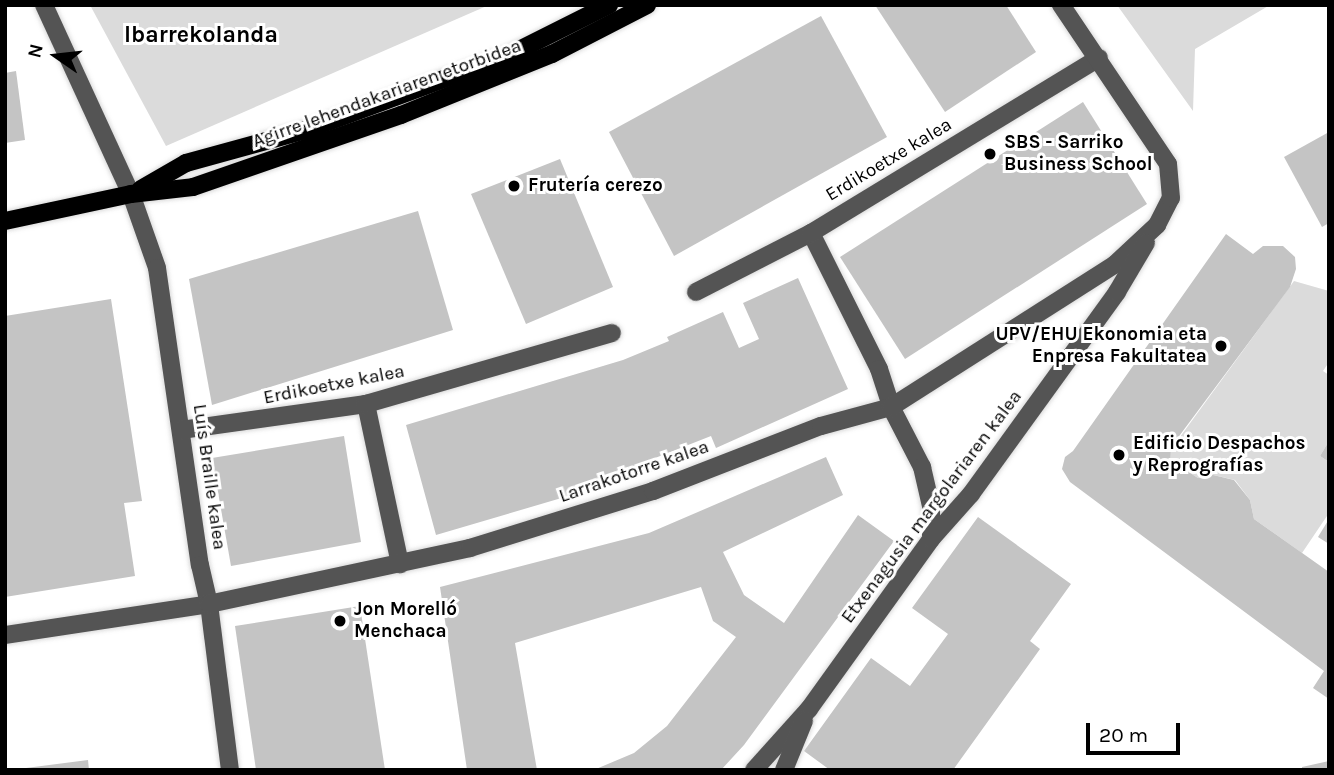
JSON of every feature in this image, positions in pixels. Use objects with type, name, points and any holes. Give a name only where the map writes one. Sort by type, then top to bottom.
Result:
[{"type":"main road","name":"Agirre lehendakariaren etorbidea","points":[[131,194],[186,163],[306,130],[509,55],[609,5]]},
{"type":"main road","name":"Agirre lehendakariaren etorbidea","points":[[5,221],[131,194],[193,187],[401,115],[552,54],[647,5]]},
{"type":"street","name":"Luís Braille kalea","points":[[44,5],[131,194],[157,268],[200,565],[209,604],[230,770]]},
{"type":"street","points":[[1061,5],[1099,58]]},
{"type":"street","name":"Larrakotorre kalea","points":[[5,635],[209,604],[470,548],[640,495],[821,426],[891,407],[1114,265],[1157,226],[1171,198],[1168,164],[1099,58]]},
{"type":"street","name":"Erdikoetxe kalea","points":[[696,292],[811,233],[1099,58]]},
{"type":"street","name":"Etxenagusia margolariaren kalea","points":[[754,770],[809,709],[931,539],[971,494],[1109,303],[1157,226]]},
{"type":"street","points":[[811,233],[879,369],[891,407],[922,467],[932,506],[931,539]]},
{"type":"street","name":"Erdikoetxe kalea","points":[[181,430],[366,404],[612,333]]},
{"type":"street","points":[[366,404],[400,564]]},
{"type":"street","name":"Etxenagusia margolariaren kalea","points":[[784,770],[809,709]]},
{"type":"shaded area","points":[[90,5],[489,5],[166,146]]},
{"type":"shaded area","points":[[1117,5],[1270,5],[1195,49],[1193,111]]},
{"type":"shaded area","points":[[1294,281],[1329,291],[1329,362],[1323,371],[1329,375],[1329,441],[1320,456],[1329,462],[1329,513],[1302,553],[1254,519],[1250,500],[1235,480],[1209,474],[1198,478],[1170,460],[1169,452]]},
{"type":"building","points":[[875,5],[1006,5],[1036,52],[945,112]]},
{"type":"building","points":[[821,16],[887,137],[674,256],[609,132]]},
{"type":"building","points":[[16,71],[25,140],[5,143],[5,73]]},
{"type":"building","points":[[1083,102],[1147,204],[905,359],[840,257]]},
{"type":"building","points":[[1329,132],[1329,223],[1322,227],[1284,157]]},
{"type":"building","points":[[560,159],[613,287],[526,324],[471,194]]},
{"type":"building","points":[[418,211],[453,330],[212,405],[189,279]]},
{"type":"building","name":"Edificio Despachos y Reprografías","points":[[1226,234],[1253,254],[1263,246],[1283,246],[1295,257],[1296,269],[1290,287],[1171,447],[1170,460],[1198,478],[1209,474],[1234,480],[1250,500],[1254,519],[1329,572],[1329,699],[1313,688],[1324,671],[1070,482],[1062,469],[1065,457],[1073,451]]},
{"type":"building","points":[[798,278],[848,389],[716,448],[711,436],[650,460],[653,471],[436,535],[406,425],[623,360],[669,341],[667,337],[723,312],[739,348],[759,339],[743,303]]},
{"type":"building","points":[[111,299],[142,501],[124,503],[135,576],[5,597],[5,316]]},
{"type":"building","points":[[344,436],[361,542],[231,566],[212,458]]},
{"type":"building","points":[[1329,441],[1329,462],[1320,456]]},
{"type":"building","points":[[826,457],[843,495],[723,552],[744,595],[784,623],[858,515],[894,541],[744,745],[721,770],[596,769],[634,753],[667,726],[736,637],[713,621],[701,587],[515,643],[537,770],[467,770],[440,587],[649,533]]},
{"type":"building","points":[[978,517],[1071,584],[1030,641],[1040,649],[953,770],[830,770],[804,751],[871,658],[910,686],[948,634],[912,608]]},
{"type":"building","points":[[1329,519],[1329,544],[1318,537]]},
{"type":"building","points":[[360,606],[385,770],[256,770],[235,626]]},
{"type":"building","points":[[88,760],[89,770],[26,770],[26,768]]},
{"type":"building","points":[[1329,761],[1329,770],[1302,770],[1302,767]]},
{"type":"place","name":"SBS - Sarriko Business School","points":[[990,154]]},
{"type":"place","name":"Frutería cerezo","points":[[514,186]]},
{"type":"place","name":"UPV/EHU Ekonomia eta Enpresa Fakultatea","points":[[1221,346]]},
{"type":"place","name":"Edificio Despachos y Reprografías","points":[[1119,455]]},
{"type":"place","name":"Jon Morelló Menchaca","points":[[340,621]]},
{"type":"district","name":"Ibarrekolanda","points":[[201,35]]}]
